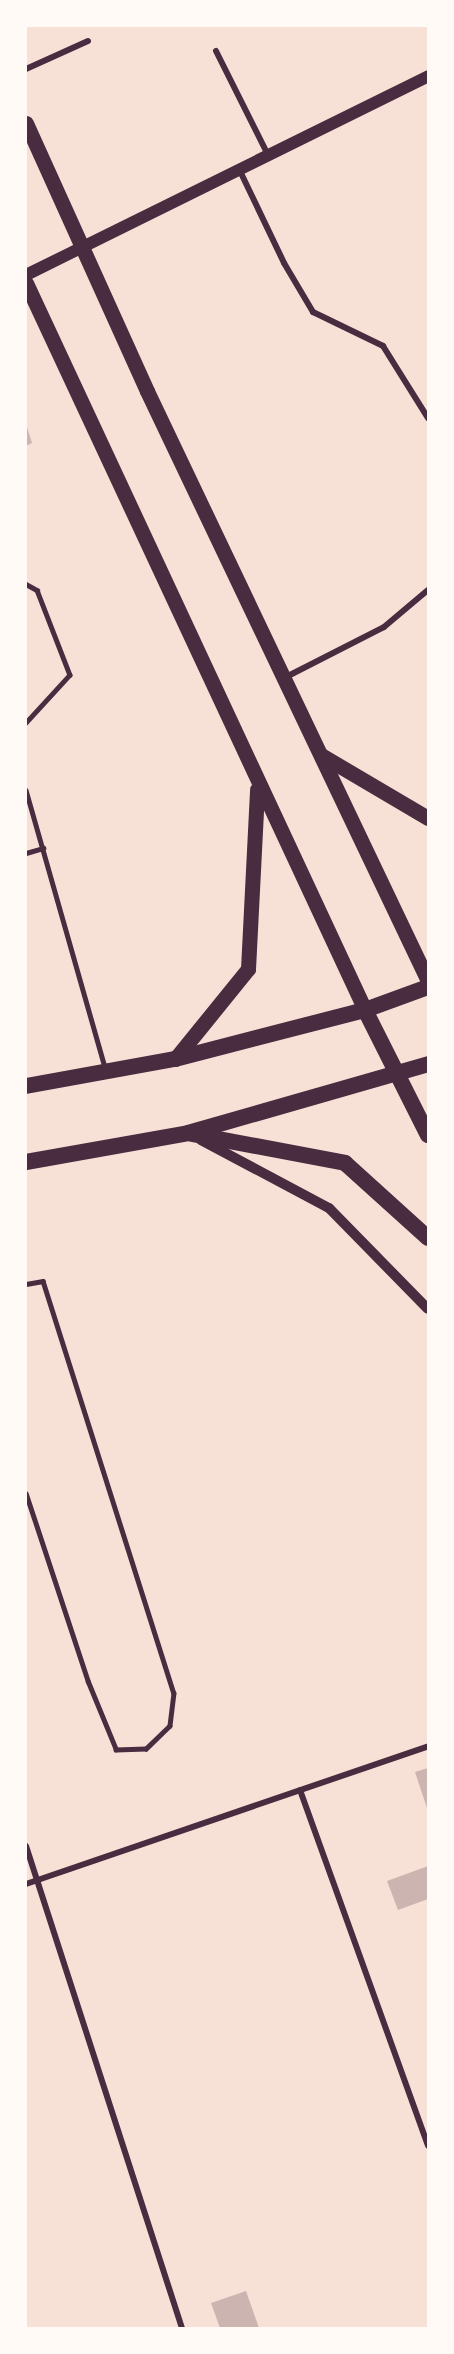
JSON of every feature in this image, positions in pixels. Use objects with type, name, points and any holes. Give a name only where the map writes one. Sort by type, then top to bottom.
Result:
[{"type":"highway","points":[[26,1086],[107,1074],[175,1059],[365,1010],[429,987]]},
{"type":"highway","points":[[365,1010],[429,1135]]},
{"type":"highway","points":[[26,1162],[188,1133],[398,1075],[429,1064]]},
{"type":"highway","points":[[188,1133],[345,1162],[429,1238]]},
{"type":"main road","points":[[26,275],[429,76]]},
{"type":"main road","points":[[26,123],[282,679],[321,755],[429,981]]},
{"type":"main road","points":[[26,283],[210,672],[258,786],[365,1010]]},
{"type":"main road","points":[[321,755],[429,818]]},
{"type":"main road","points":[[175,1059],[248,969],[258,786]]},
{"type":"street","points":[[26,69],[88,41]]},
{"type":"street","points":[[216,51],[268,155]]},
{"type":"street","points":[[240,171],[284,263],[313,312],[383,346],[429,418]]},
{"type":"street","points":[[282,679],[384,627],[429,591]]},
{"type":"street","points":[[188,1133],[329,1208],[429,1310]]},
{"type":"street","points":[[26,1884],[429,1746]]},
{"type":"street","points":[[300,1790],[429,2146]]},
{"type":"street","points":[[26,1846],[182,2328]]},
{"type":"lane","points":[[26,584],[37,590],[70,675],[26,723]]},
{"type":"lane","points":[[26,790],[107,1074]]},
{"type":"lane","points":[[26,853],[44,848]]},
{"type":"lane","points":[[26,1284],[43,1281],[174,1693],[170,1726],[146,1749],[116,1750],[88,1682],[26,1494]]},
{"type":"building","points":[[26,424],[32,443],[26,446]]},
{"type":"building","points":[[428,1768],[428,1811],[415,1772]]},
{"type":"building","points":[[428,1866],[428,1899],[398,1910],[387,1881]]},
{"type":"building","points":[[246,2291],[259,2328],[220,2328],[211,2303]]}]
